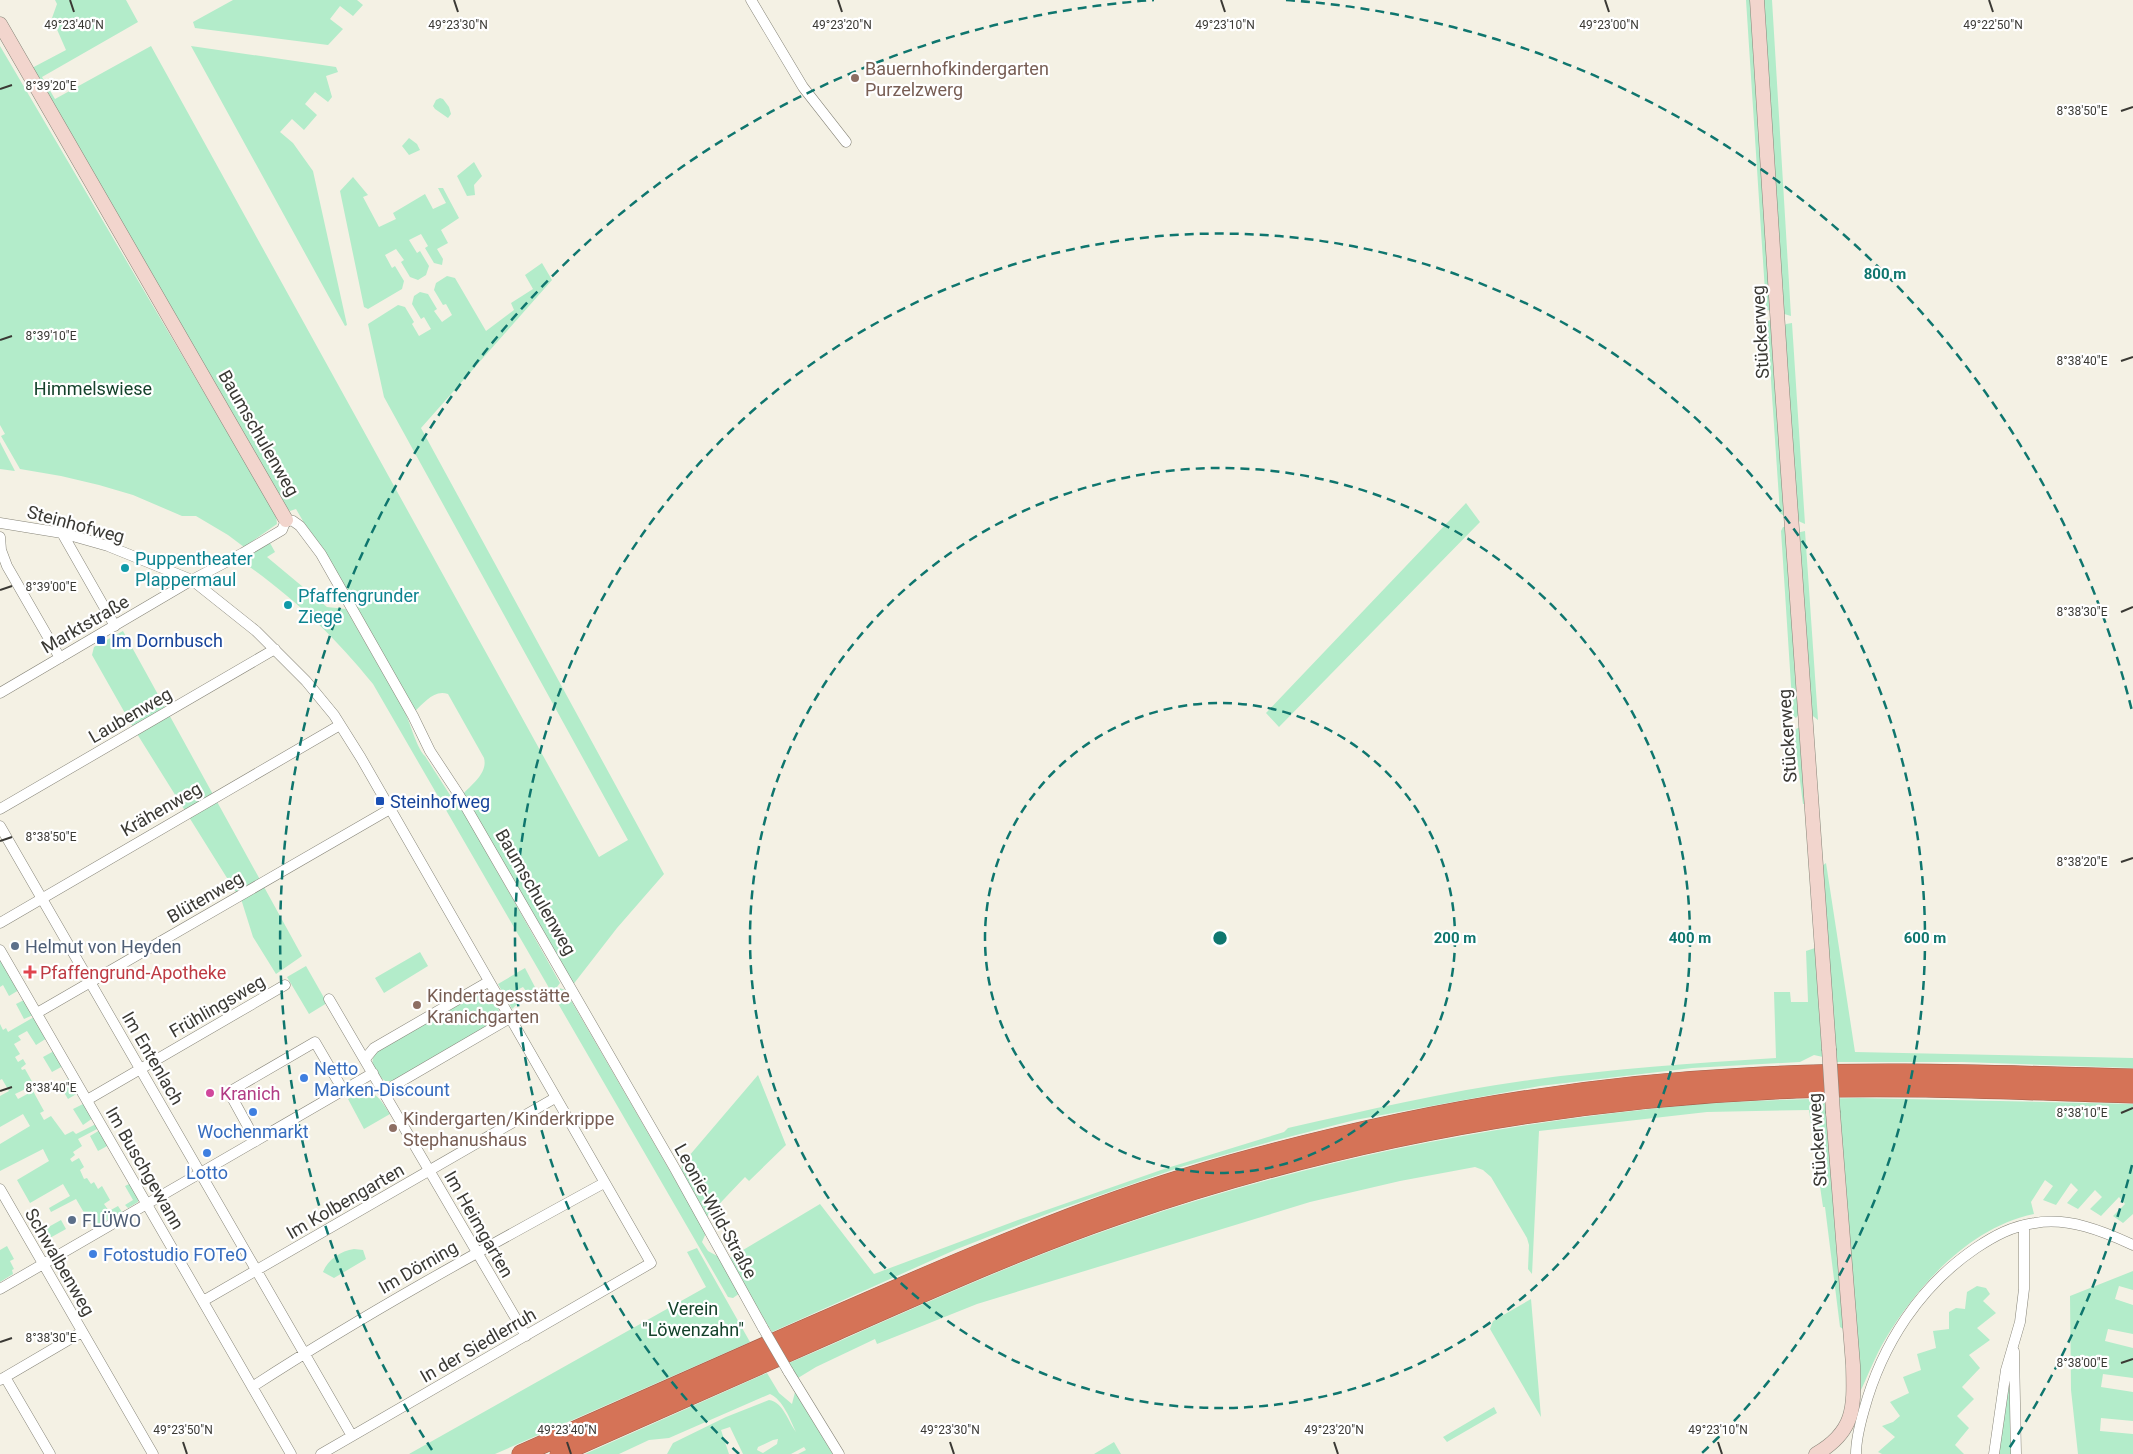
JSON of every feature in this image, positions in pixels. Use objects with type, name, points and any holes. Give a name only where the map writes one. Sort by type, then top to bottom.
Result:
[{"type":"highway","points":[[521,1454],[846,1310],[1030,1232],[1169,1183],[1229,1165],[1337,1137],[1422,1118],[1517,1101],[1621,1087],[1704,1079],[1796,1074],[1888,1073],[2133,1078]]},
{"type":"highway","points":[[559,1454],[972,1272],[1053,1240],[1119,1215],[1190,1192],[1367,1145],[1521,1116],[1626,1102],[1701,1095],[1855,1088],[2133,1094]]},
{"type":"street","points":[[751,0],[803,87],[846,142]]},
{"type":"street","name":"Stückerweg","points":[[1758,0],[1781,374],[1853,1365],[1854,1403],[1850,1419],[1844,1431],[1826,1448],[1816,1454]]},
{"type":"street","name":"Baumschulenweg","points":[[0,24],[286,520],[293,520],[300,526],[321,554],[413,716],[430,751],[459,795],[567,983]]},
{"type":"street","name":"Marktstraße","points":[[0,693],[192,580],[278,532],[284,527],[286,520]]},
{"type":"street","name":"Steinhofweg","points":[[0,523],[62,533],[108,546],[192,580],[238,616],[275,649],[306,681],[340,725],[390,809],[651,1263]]},
{"type":"street","points":[[62,533],[115,626]]},
{"type":"street","points":[[0,537],[1,550],[7,566],[60,658]]},
{"type":"street","name":"Laubenweg","points":[[0,809],[275,649]]},
{"type":"street","name":"Krähenweg","points":[[0,924],[340,725]]},
{"type":"street","name":"Blütenweg","points":[[36,1013],[390,809]]},
{"type":"street","name":"Im Entenlach","points":[[0,826],[352,1436]]},
{"type":"street","name":"Im Buschgewann","points":[[0,950],[291,1454]]},
{"type":"street","points":[[365,1059],[374,1048],[488,982]]},
{"type":"street","name":"Leonie-Wild-Straße","points":[[567,983],[674,1167],[762,1328],[839,1454]]},
{"type":"street","name":"Frühlingsweg","points":[[87,1100],[285,985]]},
{"type":"street","name":"Im Heimgarten","points":[[329,998],[526,1336]]},
{"type":"street","points":[[383,1092],[510,1018]]},
{"type":"street","points":[[256,1141],[228,1092],[315,1042],[343,1090]]},
{"type":"street","points":[[0,1289],[372,1073]]},
{"type":"street","name":"Im Kolbengarten","points":[[203,1301],[555,1098]]},
{"type":"street","name":"Im Dörning","points":[[252,1387],[304,1352],[477,1252],[604,1183]]},
{"type":"street","name":"Schwalbenweg","points":[[0,1190],[153,1454]]},
{"type":"street","points":[[1856,1454],[1861,1423],[1873,1380],[1894,1337],[1921,1297],[1962,1258],[2004,1231],[2024,1225],[2054,1221],[2108,1234],[2133,1245]]},
{"type":"street","points":[[1994,1454],[2006,1370],[2020,1322],[2024,1289],[2024,1225]]},
{"type":"street","name":"In der Siedlerruh","points":[[321,1454],[651,1263]]},
{"type":"street","points":[[50,1454],[3,1378],[82,1332]]},
{"type":"street","points":[[2014,1347],[2016,1364],[2014,1409],[2016,1454]]},
{"type":"green space","points":[[55,0],[126,0],[138,22],[42,77],[55,99],[151,46],[599,857],[628,840],[384,397],[368,324],[398,305],[405,307],[414,322],[412,324],[419,336],[431,329],[424,317],[421,319],[412,304],[414,296],[420,292],[428,294],[437,309],[434,311],[442,322],[452,315],[446,304],[443,305],[434,290],[436,283],[447,276],[455,278],[486,331],[514,310],[511,303],[533,289],[525,275],[542,263],[552,280],[421,428],[664,874],[617,928],[572,986],[462,795],[484,769],[485,763],[448,694],[438,693],[434,695],[414,712],[296,509],[290,511],[282,503],[30,69],[66,50],[52,18],[57,4]]},
{"type":"green space","points":[[233,0],[357,0],[363,5],[353,16],[340,6],[330,19],[343,29],[328,45],[195,28],[193,22]]},
{"type":"green space","points":[[1746,0],[1753,0],[1772,311],[1767,310],[1766,307]]},
{"type":"green space","points":[[1762,0],[1772,0],[1791,316],[1781,313]]},
{"type":"green space","name":"Himmelswiese","points":[[0,46],[276,515],[277,524],[244,547],[196,516],[182,516],[133,495],[99,485],[20,469],[1,436],[5,434],[0,425]]},
{"type":"green space","points":[[191,46],[336,67],[338,72],[326,76],[332,97],[328,102],[315,92],[305,104],[317,115],[304,130],[292,119],[280,132],[293,143],[313,171],[347,325],[345,326]]},
{"type":"green space","points":[[440,98],[449,107],[451,114],[448,118],[433,106],[436,100]]},
{"type":"green space","points":[[409,138],[417,144],[420,150],[409,155],[402,146]]},
{"type":"green space","points":[[474,162],[482,176],[474,185],[475,195],[467,196],[457,176]]},
{"type":"green space","points":[[353,177],[368,195],[363,197],[379,227],[396,219],[393,213],[425,194],[433,209],[446,203],[438,188],[443,188],[459,218],[441,230],[448,243],[437,249],[443,259],[442,265],[434,263],[425,248],[428,246],[421,234],[409,240],[417,253],[420,251],[429,266],[426,275],[418,280],[410,277],[401,262],[404,260],[396,249],[385,255],[392,268],[395,266],[404,281],[402,289],[368,309],[364,307],[340,191]]},
{"type":"green space","points":[[1771,319],[1786,515],[1784,516],[1780,513],[1767,322]]},
{"type":"green space","points":[[1792,323],[1805,524],[1796,520],[1783,328],[1786,324]]},
{"type":"green space","points":[[0,442],[2,446],[15,471],[0,469]]},
{"type":"green space","points":[[1466,503],[1480,522],[1279,727],[1266,713]]},
{"type":"green space","points":[[1783,527],[1787,527],[1799,714],[1796,718],[1793,716],[1781,531]]},
{"type":"green space","points":[[1805,531],[1818,720],[1809,713],[1796,533]]},
{"type":"green space","points":[[270,543],[275,552],[267,557],[327,607],[346,609],[404,710],[419,748],[450,795],[457,800],[560,983],[557,987],[565,990],[706,1233],[702,1242],[708,1251],[719,1257],[740,1293],[733,1298],[728,1297],[373,684],[314,620],[247,565],[247,557]]},
{"type":"green space","points":[[123,631],[302,956],[276,974],[253,937],[242,902],[134,729],[92,655],[94,647]]},
{"type":"green space","points":[[1800,727],[1806,804],[1803,804],[1794,734],[1796,729]]},
{"type":"green space","points":[[1826,863],[1855,1052],[2133,1058],[2133,1068],[1962,1062],[1836,1062],[1822,866]]},
{"type":"green space","points":[[1818,947],[1823,1057],[1814,1055],[1800,1062],[1692,1068],[1540,1086],[1355,1120],[1273,1141],[1181,1167],[1060,1209],[957,1249],[772,1332],[728,1259],[820,1204],[874,1274],[1018,1220],[1164,1169],[1284,1132],[1288,1128],[1439,1095],[1500,1084],[1653,1067],[1776,1058],[1774,992],[1790,992],[1791,1002],[1808,1002],[1806,951]]},
{"type":"green space","points":[[420,952],[428,966],[384,993],[375,978]]},
{"type":"green space","points":[[0,958],[19,990],[9,996],[3,985],[0,987]]},
{"type":"green space","points":[[306,966],[327,1003],[309,1014],[287,977]]},
{"type":"green space","points":[[525,968],[536,989],[529,995],[523,987],[519,989],[525,997],[512,1009],[498,984]]},
{"type":"green space","points":[[481,991],[491,995],[497,1003],[499,1013],[495,1023],[395,1081],[385,1081],[377,1074],[372,1062],[375,1053],[379,1049]]},
{"type":"green space","points":[[24,1000],[33,1015],[24,1019],[16,1004]]},
{"type":"green space","points":[[34,1017],[47,1038],[36,1045],[27,1031],[18,1036],[21,1040],[14,1044],[20,1054],[15,1057],[18,1062],[23,1059],[26,1064],[21,1068],[22,1070],[25,1069],[34,1085],[15,1094],[18,1099],[33,1091],[44,1111],[40,1113],[44,1120],[51,1116],[65,1135],[73,1131],[76,1134],[96,1124],[99,1128],[78,1139],[82,1146],[73,1152],[75,1155],[70,1159],[72,1162],[79,1158],[84,1167],[80,1170],[84,1179],[87,1178],[91,1184],[94,1182],[98,1189],[102,1186],[110,1200],[104,1204],[109,1211],[118,1206],[122,1212],[93,1228],[76,1199],[51,1212],[49,1208],[70,1196],[63,1184],[30,1203],[17,1180],[49,1161],[43,1149],[0,1171],[0,1144],[30,1126],[23,1114],[0,1127],[0,1096],[9,1091],[2,1079],[0,1080],[0,1024],[3,1030],[6,1028],[8,1032]]},
{"type":"green space","points":[[54,1051],[63,1066],[52,1072],[43,1057]]},
{"type":"green space","points":[[758,1075],[786,1145],[749,1181],[745,1177],[706,1218],[680,1173],[683,1163]]},
{"type":"green space","points":[[70,1078],[78,1093],[68,1099],[59,1084]]},
{"type":"green space","points":[[364,1091],[376,1096],[390,1114],[364,1129],[348,1099]]},
{"type":"green space","points":[[1859,1098],[2133,1104],[2133,1214],[2123,1223],[2113,1216],[2125,1204],[2119,1197],[2101,1216],[2090,1209],[2102,1197],[2095,1190],[2078,1209],[2067,1203],[2078,1190],[2071,1183],[2056,1205],[2043,1200],[2053,1186],[2045,1180],[2031,1202],[2034,1214],[1988,1231],[1967,1245],[1930,1279],[1899,1318],[1886,1338],[1859,1394],[1845,1330],[1840,1327],[1825,1207],[1823,1207],[1809,1110],[1707,1112],[1539,1131],[1532,1274],[1528,1269],[1529,1245],[1527,1238],[1491,1177],[1483,1170],[1475,1167],[1400,1181],[1310,1202],[977,1304],[877,1344],[875,1339],[816,1367],[798,1378],[789,1363],[1061,1247],[1217,1194],[1297,1172],[1457,1137],[1538,1123],[1620,1112],[1702,1104]]},
{"type":"green space","points":[[85,1103],[93,1118],[83,1125],[73,1109]]},
{"type":"green space","points":[[100,1130],[109,1145],[98,1151],[90,1136]]},
{"type":"green space","points":[[131,1183],[139,1197],[138,1202],[128,1208],[125,1205],[133,1200],[125,1186]]},
{"type":"green space","points":[[61,1220],[66,1229],[48,1239],[43,1230]]},
{"type":"green space","points":[[7,1246],[14,1259],[10,1261],[14,1269],[12,1270],[13,1274],[0,1282],[0,1250]]},
{"type":"green space","name":"Verein \"Löwenzahn\"","points":[[697,1248],[750,1342],[495,1454],[409,1454],[706,1287],[687,1252]]},
{"type":"green space","points":[[354,1249],[363,1250],[366,1259],[334,1278],[323,1272],[328,1263],[336,1256]]},
{"type":"green space","points":[[2133,1271],[2133,1290],[2119,1286],[2115,1299],[2133,1305],[2133,1334],[2108,1329],[2105,1341],[2133,1348],[2133,1378],[2103,1374],[2101,1387],[2133,1392],[2133,1421],[2101,1418],[2100,1431],[2133,1434],[2133,1454],[2078,1454],[2071,1390],[2070,1296]]},
{"type":"green space","points":[[1977,1286],[1986,1288],[1990,1294],[1983,1301],[1996,1313],[1977,1328],[1990,1340],[1969,1355],[1980,1368],[1962,1387],[1974,1399],[1957,1416],[1969,1428],[1955,1445],[1964,1454],[1882,1454],[1878,1452],[1895,1437],[1882,1426],[1893,1422],[1900,1416],[1890,1402],[1909,1393],[1903,1377],[1921,1370],[1917,1354],[1936,1348],[1933,1331],[1949,1329],[1949,1312],[1956,1308],[1965,1309],[1967,1292]]},
{"type":"green space","points":[[1531,1299],[1541,1417],[1490,1329],[1493,1321]]},
{"type":"green space","points":[[2013,1363],[2010,1403],[2012,1454],[1998,1454],[2002,1413]]},
{"type":"green space","points":[[767,1373],[779,1393],[792,1404],[795,1392],[833,1454],[798,1454],[806,1450],[804,1447],[791,1454],[743,1454],[730,1427],[721,1430],[729,1454],[667,1454],[673,1443],[726,1417],[769,1400],[774,1401],[782,1408],[796,1432],[782,1405],[770,1394],[669,1438],[649,1440],[619,1454],[585,1454]],"holes":[[[778,1439],[777,1444],[763,1453],[757,1450],[758,1447]]]},
{"type":"green space","points":[[1494,1407],[1497,1413],[1447,1442],[1443,1437]]},
{"type":"green space","points":[[1114,1442],[1121,1454],[1094,1454]]},
{"type":"place","name":"Bauernhofkindergarten Purzelzwerg","points":[[855,78]]},
{"type":"place","name":"Puppentheater Plappermaul","points":[[125,568]]},
{"type":"place","name":"Pfaffengrunder Ziege","points":[[288,605]]},
{"type":"place","name":"Im Dornbusch","points":[[101,640]]},
{"type":"place","name":"Steinhofweg","points":[[380,801]]},
{"type":"place","name":"Helmut von Heyden","points":[[15,946]]},
{"type":"place","name":"Pfaffengrund-Apotheke","points":[[30,972]]},
{"type":"place","name":"Kindertagesstätte Kranichgarten","points":[[417,1005]]},
{"type":"place","name":"Netto Marken-Discount","points":[[304,1078]]},
{"type":"place","name":"Kranich","points":[[210,1093]]},
{"type":"place","name":"Wochenmarkt","points":[[253,1112]]},
{"type":"place","name":"Kindergarten/Kinderkrippe Stephanushaus","points":[[393,1128]]},
{"type":"place","name":"Lotto","points":[[207,1153]]},
{"type":"place","name":"FLÜWO","points":[[72,1220]]},
{"type":"place","name":"Fotostudio FOTeO","points":[[93,1254]]}]
